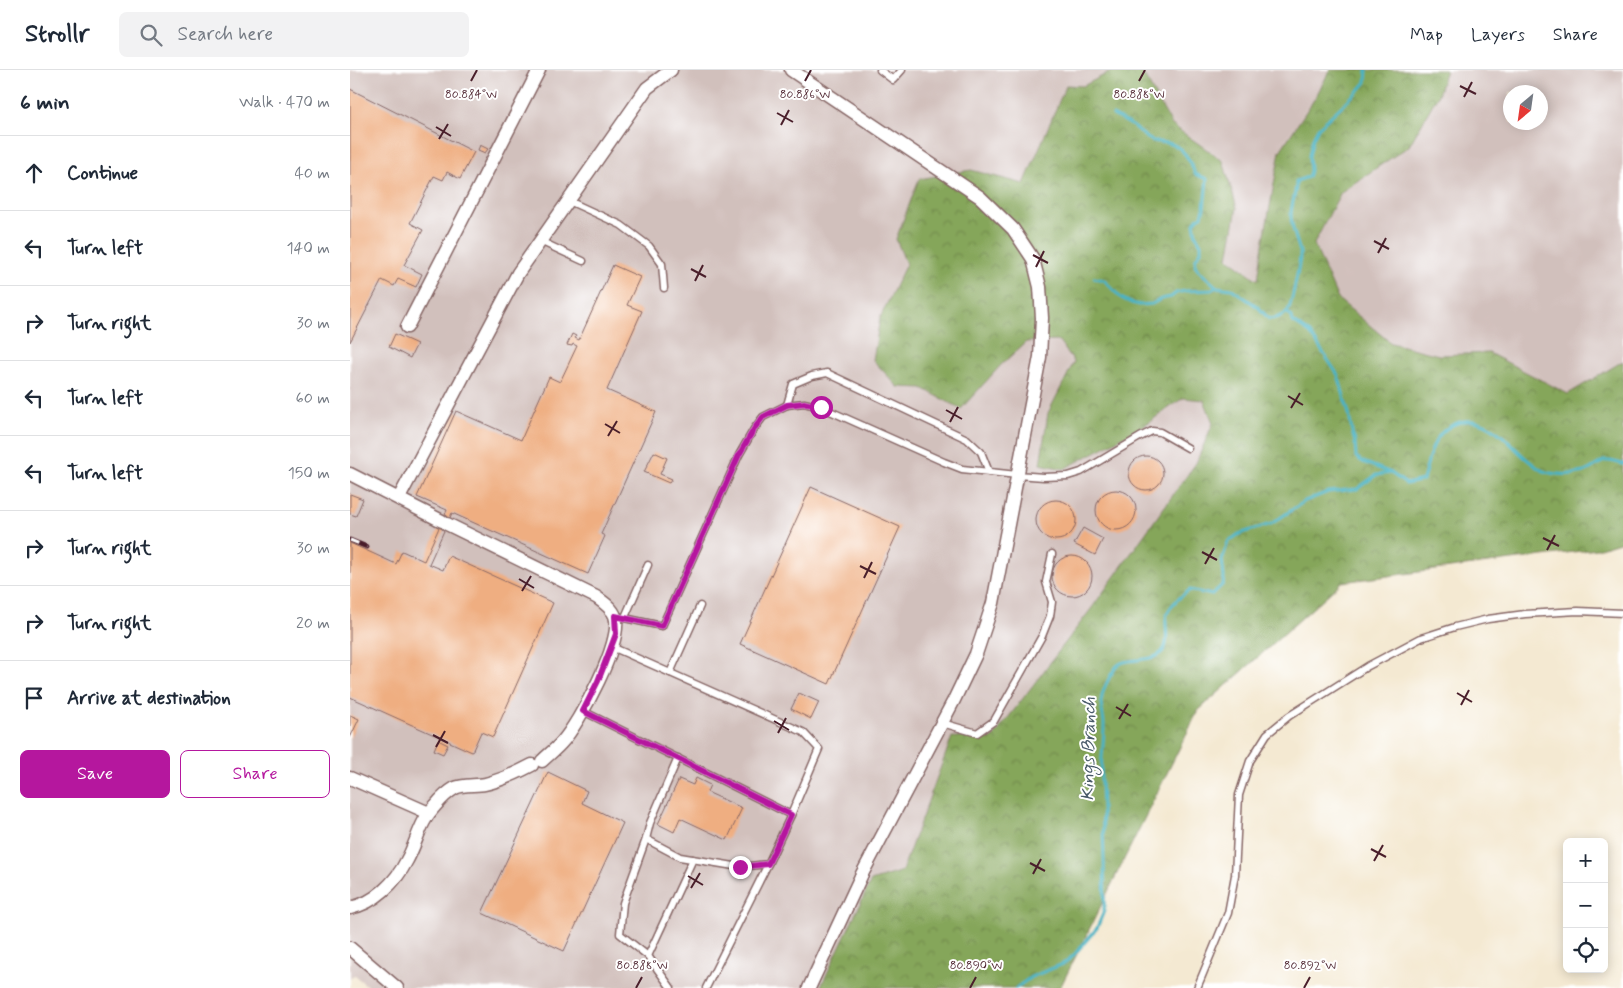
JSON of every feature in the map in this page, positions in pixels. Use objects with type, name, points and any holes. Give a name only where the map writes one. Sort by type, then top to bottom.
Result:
[{"type":"street","points":[[407,327],[539,70]]},
{"type":"street","points":[[399,498],[518,273],[647,88],[671,70]]},
{"type":"street","points":[[791,70],[980,197],[1013,229],[1033,258],[1040,287],[1042,318],[1040,356],[993,603],[976,654],[942,723],[862,874],[809,988]]},
{"type":"street","points":[[350,474],[596,597],[620,617],[612,647],[598,681],[583,711],[562,743],[537,763],[513,775],[485,784],[456,787],[434,806],[424,820],[407,861],[392,883],[376,897],[350,908]]},
{"type":"street","points":[[350,778],[429,813]]},
{"type":"street","points":[[350,948],[397,988]]},
{"type":"lane","points":[[880,70],[893,80],[902,70]]},
{"type":"lane","points":[[568,201],[621,225],[649,246],[662,264],[664,288]]},
{"type":"lane","points":[[540,241],[584,261]]},
{"type":"lane","points":[[787,405],[793,384],[812,376],[828,373],[967,439],[982,452],[989,472]]},
{"type":"lane","points":[[648,565],[620,617],[662,626],[742,449],[763,417],[787,405],[804,403],[821,407],[962,469],[989,472],[1044,477],[1068,476],[1081,472],[1140,437],[1152,432],[1160,432],[1188,448]]},
{"type":"lane","points":[[942,723],[977,733],[994,721],[1042,636],[1050,616],[1052,602],[1046,582],[1052,554]]},
{"type":"lane","points":[[670,673],[700,606]]},
{"type":"lane","points":[[1196,988],[1228,913],[1236,875],[1239,795],[1250,761],[1267,734],[1289,716],[1368,666],[1422,638],[1488,619],[1525,614],[1578,611],[1623,613]]},
{"type":"lane","points":[[612,647],[803,732],[819,749],[768,864],[706,988]]},
{"type":"lane","points":[[583,711],[791,815]]},
{"type":"lane","points":[[671,988],[648,956],[620,934],[623,903],[650,823],[678,758]]},
{"type":"lane","points":[[646,839],[680,857],[740,867],[768,864]]},
{"type":"lane","points":[[648,956],[693,859]]},
{"type":"shaded area","points":[[350,70],[1114,70],[1083,86],[1066,85],[1024,184],[971,170],[896,239],[906,264],[880,318],[898,387],[922,388],[961,409],[1001,365],[1026,342],[1059,341],[1074,362],[1048,413],[1064,469],[1145,425],[1183,398],[1204,400],[1213,423],[1196,463],[1091,609],[992,739],[952,737],[902,872],[871,882],[820,988],[370,988],[355,976],[350,978]]},
{"type":"shaded area","points":[[1141,70],[1330,70],[1315,98],[1262,250],[1259,280],[1228,259],[1237,209],[1223,161],[1172,125]]},
{"type":"shaded area","points":[[1446,70],[1623,70],[1623,361],[1568,394],[1489,353],[1439,355],[1391,343],[1338,299],[1314,244],[1341,192],[1409,146],[1438,95]]},
{"type":"green space","points":[[1114,70],[1141,70],[1172,125],[1223,161],[1237,208],[1228,258],[1258,280],[1280,151],[1315,98],[1330,70],[1446,70],[1438,95],[1409,146],[1341,192],[1314,244],[1338,299],[1391,343],[1439,355],[1489,353],[1568,394],[1623,361],[1623,541],[1597,549],[1342,582],[1198,711],[1060,988],[820,988],[871,881],[902,871],[952,737],[992,739],[1091,609],[1196,463],[1213,423],[1204,400],[1183,398],[1145,425],[1064,469],[1040,464],[1048,413],[1074,362],[1059,341],[1026,342],[1001,365],[961,409],[922,388],[898,387],[873,360],[880,318],[906,264],[896,239],[919,179],[971,170],[1024,184],[1066,85],[1083,86]]},
{"type":"building","points":[[350,89],[474,152],[460,179],[447,172],[443,180],[434,176],[410,223],[423,230],[404,265],[422,274],[416,287],[398,279],[394,286],[382,280],[350,342]]},
{"type":"building","points":[[480,145],[488,149],[485,153],[478,150]]},
{"type":"building","points":[[613,265],[640,277],[627,305],[642,311],[607,390],[656,412],[601,534],[605,536],[588,574],[452,513],[429,564],[443,570],[449,556],[553,603],[493,737],[481,732],[472,752],[350,697],[350,543],[396,564],[402,551],[424,561],[447,510],[417,497],[456,411],[521,440],[549,377],[560,382],[577,346],[573,344],[572,346],[567,345],[572,334],[579,340]]},
{"type":"building","points":[[395,334],[417,344],[410,358],[389,347]]},
{"type":"building","points":[[654,452],[667,458],[660,474],[672,479],[669,483],[644,472]]},
{"type":"building","points":[[1146,456],[1158,461],[1163,473],[1158,485],[1146,490],[1134,485],[1129,473],[1134,461]]},
{"type":"building","points":[[811,487],[900,527],[829,684],[740,644]]},
{"type":"building","points":[[1120,490],[1127,493],[1133,499],[1136,510],[1135,518],[1127,527],[1120,530],[1112,530],[1105,527],[1097,518],[1096,506],[1099,499],[1108,491]]},
{"type":"building","points":[[350,494],[363,499],[356,516],[350,514]]},
{"type":"building","points":[[1060,500],[1067,503],[1073,509],[1076,520],[1075,528],[1067,537],[1060,540],[1052,540],[1045,537],[1037,528],[1036,516],[1039,509],[1048,501]]},
{"type":"building","points":[[1083,528],[1103,539],[1095,555],[1074,544]]},
{"type":"building","points":[[1068,556],[1076,556],[1083,559],[1089,565],[1092,576],[1089,587],[1083,593],[1076,596],[1068,596],[1061,593],[1055,587],[1052,580],[1052,572],[1055,565],[1061,559]]},
{"type":"building","points":[[799,693],[819,702],[811,719],[791,709]]},
{"type":"building","points":[[350,715],[359,719],[350,738]]},
{"type":"building","points":[[438,740],[448,745],[443,754],[434,750]]},
{"type":"building","points":[[548,772],[587,791],[582,803],[623,823],[564,951],[482,913]]},
{"type":"building","points":[[696,778],[710,785],[707,792],[742,808],[727,840],[680,818],[674,832],[658,824],[679,779],[693,785]]},
{"type":"waterway","points":[[1094,278],[1104,280],[1121,298],[1140,305],[1152,304],[1161,299],[1171,297],[1176,293],[1212,290],[1217,287],[1232,289],[1258,307],[1269,319],[1279,317],[1287,312],[1293,293],[1300,256],[1291,215],[1296,181],[1308,177],[1310,171],[1309,156],[1313,138],[1318,128],[1366,82],[1367,70]]},
{"type":"waterway","points":[[1113,115],[1156,142],[1174,145],[1188,159],[1195,174],[1207,179],[1202,216],[1194,223],[1196,235],[1201,244],[1201,251],[1196,258],[1195,265],[1217,287]]},
{"type":"waterway","name":"Kings Branch","points":[[1286,312],[1292,317],[1293,322],[1310,333],[1338,375],[1349,414],[1356,457],[1363,462],[1391,473],[1406,484],[1423,480],[1430,453],[1438,438],[1443,431],[1460,422],[1472,421],[1492,428],[1539,469],[1550,473],[1575,474],[1587,471],[1604,461],[1623,464]]},
{"type":"waterway","name":"Kings Branch","points":[[1016,988],[1031,977],[1063,964],[1073,956],[1097,928],[1104,911],[1101,778],[1104,724],[1101,702],[1106,684],[1116,667],[1125,662],[1151,658],[1162,652],[1166,644],[1166,619],[1169,610],[1190,590],[1212,595],[1223,584],[1222,560],[1228,542],[1239,534],[1271,524],[1305,501],[1328,492],[1357,489],[1376,475],[1391,473]]},
{"type":"railway","points":[[350,540],[367,547]]},
{"type":"route","points":[[740,867],[768,864],[791,815],[583,711],[598,681],[616,634],[615,616],[662,626],[739,455],[763,417],[787,405],[804,403],[821,407]]}]
